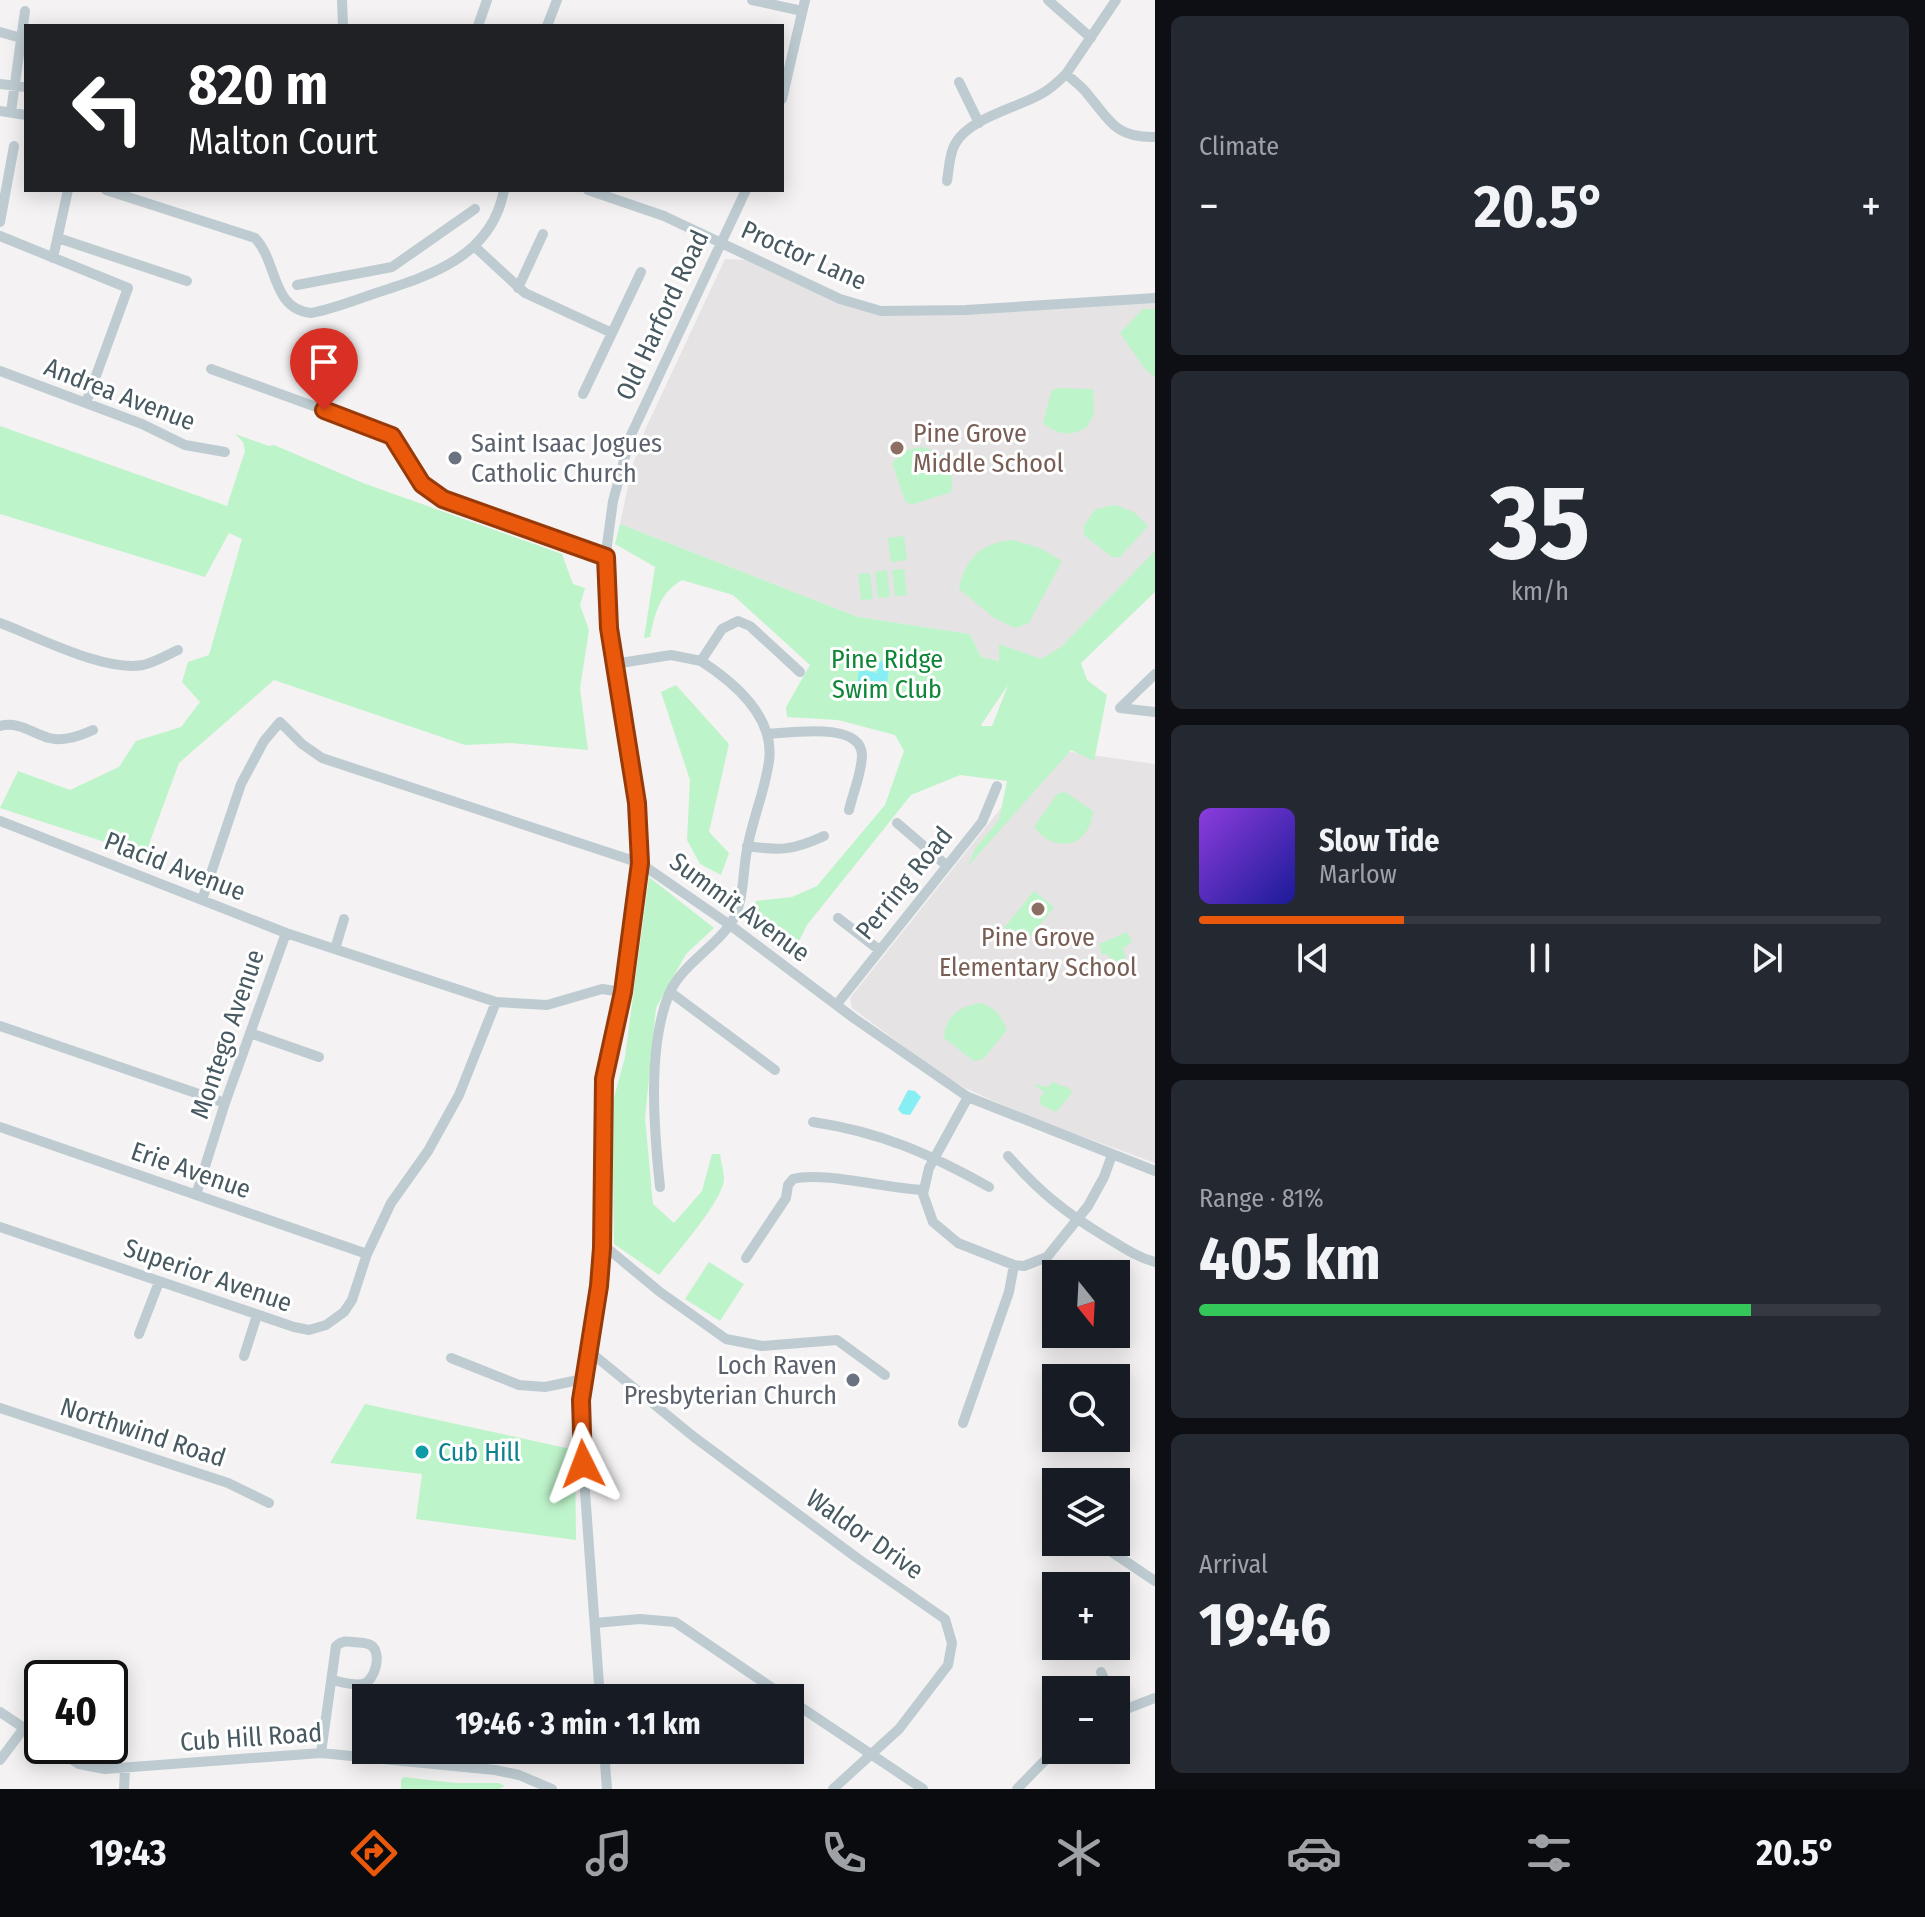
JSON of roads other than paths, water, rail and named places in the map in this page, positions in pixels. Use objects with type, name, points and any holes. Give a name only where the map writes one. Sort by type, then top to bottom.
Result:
[{"type":"street","points":[[342,0],[343,24]]},
{"type":"street","points":[[479,24],[487,0]]},
{"type":"street","points":[[548,24],[557,0]]},
{"type":"street","points":[[752,0],[803,6],[784,90]]},
{"type":"street","points":[[1048,0],[1091,38]]},
{"type":"street","points":[[947,181],[956,142],[968,129],[1043,93],[1066,74],[1116,0]]},
{"type":"street","points":[[5,112],[20,86],[25,11]]},
{"type":"street","points":[[0,32],[21,38]]},
{"type":"street","points":[[1066,74],[1088,93],[1102,115],[1117,128],[1137,136],[1155,137]]},
{"type":"street","points":[[959,82],[979,123]]},
{"type":"street","points":[[0,84],[20,86]]},
{"type":"street","points":[[0,222],[4,184],[14,146]]},
{"type":"street","points":[[53,258],[68,192]]},
{"type":"street","points":[[112,192],[255,238],[265,252],[283,298],[300,311],[317,312],[448,267],[474,246],[496,215],[503,192]]},
{"type":"street","name":"Proctor Lane","points":[[594,192],[664,216],[840,299],[881,311],[966,310],[1155,298]]},
{"type":"street","name":"Old Harford Road","points":[[599,1684],[582,1448],[583,1379],[599,1286],[602,1248],[604,1079],[623,992],[640,863],[636,793],[607,610],[606,557],[613,501],[631,435],[745,192]]},
{"type":"street","points":[[297,285],[392,267],[475,209]]},
{"type":"street","points":[[518,288],[543,234]]},
{"type":"street","points":[[0,236],[128,288],[86,403]]},
{"type":"street","points":[[58,238],[187,281]]},
{"type":"street","points":[[474,246],[518,288],[612,333]]},
{"type":"street","points":[[392,267],[398,286]]},
{"type":"street","points":[[583,394],[641,272]]},
{"type":"street","points":[[211,369],[388,433],[396,440],[422,484],[443,499],[606,557]]},
{"type":"street","name":"Andrea Avenue","points":[[0,371],[142,424],[185,445],[225,452]]},
{"type":"street","points":[[701,661],[722,629],[738,621],[750,626],[800,672]]},
{"type":"street","points":[[0,623],[118,666],[145,664],[178,650]]},
{"type":"street","points":[[614,664],[671,655],[701,661],[724,676],[742,694],[768,734],[769,761],[747,846],[740,899],[730,925],[703,951],[670,992],[660,1031],[656,1080],[660,1187]]},
{"type":"street","points":[[1155,674],[1120,708],[1155,712]]},
{"type":"street","name":"Summit Avenue","points":[[202,900],[241,784],[264,741],[280,722],[322,758],[640,863],[968,1097],[1155,1171]]},
{"type":"street","points":[[0,726],[21,726],[58,739],[93,730]]},
{"type":"street","points":[[768,734],[823,731],[849,735],[857,740],[862,757],[849,810]]},
{"type":"street","name":"Perring Road","points":[[837,1004],[982,822],[997,786]]},
{"type":"street","name":"Placid Avenue","points":[[0,821],[286,933],[496,1002],[547,1005],[602,989],[623,992]]},
{"type":"street","points":[[897,823],[946,865]]},
{"type":"street","points":[[747,846],[787,850],[824,836]]},
{"type":"street","points":[[838,918],[878,949]]},
{"type":"street","points":[[335,949],[344,919]]},
{"type":"street","name":"Montego Avenue","points":[[196,1195],[225,1103],[286,933]]},
{"type":"street","points":[[670,992],[775,1070]]},
{"type":"street","name":"Superior Avenue","points":[[0,1227],[309,1330],[335,1320],[352,1300],[367,1254],[391,1203],[428,1151],[459,1095],[496,1002]]},
{"type":"street","points":[[0,1026],[225,1103]]},
{"type":"street","points":[[250,1033],[319,1057]]},
{"type":"street","points":[[968,1097],[935,1157],[924,1190],[930,1217],[958,1243],[1014,1265],[1024,1266],[1047,1257],[1055,1251],[1096,1192],[1112,1155]]},
{"type":"street","points":[[813,1122],[882,1136],[935,1157],[989,1187]]},
{"type":"street","name":"Erie Avenue","points":[[0,1127],[367,1254]]},
{"type":"street","points":[[1008,1156],[1045,1196],[1140,1257],[1155,1262]]},
{"type":"street","points":[[746,1258],[786,1198],[788,1185],[793,1179],[811,1176],[924,1190]]},
{"type":"street","points":[[602,1248],[607,1248],[726,1339],[762,1346],[837,1340],[885,1375]]},
{"type":"street","points":[[963,1423],[1009,1292],[1014,1265]]},
{"type":"street","points":[[139,1334],[159,1282]]},
{"type":"street","points":[[244,1356],[257,1315]]},
{"type":"street","name":"Waldor Drive","points":[[589,1351],[694,1437],[945,1619],[952,1643],[948,1665],[899,1729],[833,1789]]},
{"type":"street","points":[[451,1358],[519,1385],[545,1387],[583,1379]]},
{"type":"street","name":"Northwind Road","points":[[0,1408],[223,1482],[269,1503]]},
{"type":"street","points":[[1118,1556],[1155,1581]]},
{"type":"street","points":[[595,1623],[640,1619],[675,1622],[765,1684]]},
{"type":"street","points":[[321,1753],[332,1680],[338,1643],[367,1644],[375,1649],[374,1674],[369,1681],[360,1684],[332,1680]]},
{"type":"street","points":[[1101,1672],[1103,1676]]},
{"type":"street","points":[[1130,1706],[1155,1698]]},
{"type":"street","points":[[804,1709],[923,1789]]},
{"type":"street","points":[[0,1712],[24,1728],[0,1760]]},
{"type":"street","name":"Cub Hill Road","points":[[81,1764],[86,1767],[125,1769],[321,1753],[495,1770],[519,1775],[552,1789]]},
{"type":"street","points":[[1017,1789],[1042,1763]]},
{"type":"street","points":[[605,1764],[607,1789]]},
{"type":"street","points":[[124,1789],[125,1769]]},
{"type":"water","points":[[879,661],[890,662],[886,690],[857,685],[859,669],[877,673]]},
{"type":"water","points":[[908,1090],[915,1091],[921,1097],[910,1115],[902,1114],[898,1109]]},
{"type":"place","name":"Pine Grove Middle School","points":[[897,448]]},
{"type":"place","name":"Saint Isaac Jogues Catholic Church","points":[[455,458]]},
{"type":"place","name":"Pine Grove Elementary School","points":[[1038,909]]},
{"type":"place","name":"Loch Raven Presbyterian Church","points":[[853,1380]]},
{"type":"place","name":"Cub Hill","points":[[422,1452]]},
{"type":"park label","name":"Pine Ridge Swim Club","points":[[887,674]]}]
